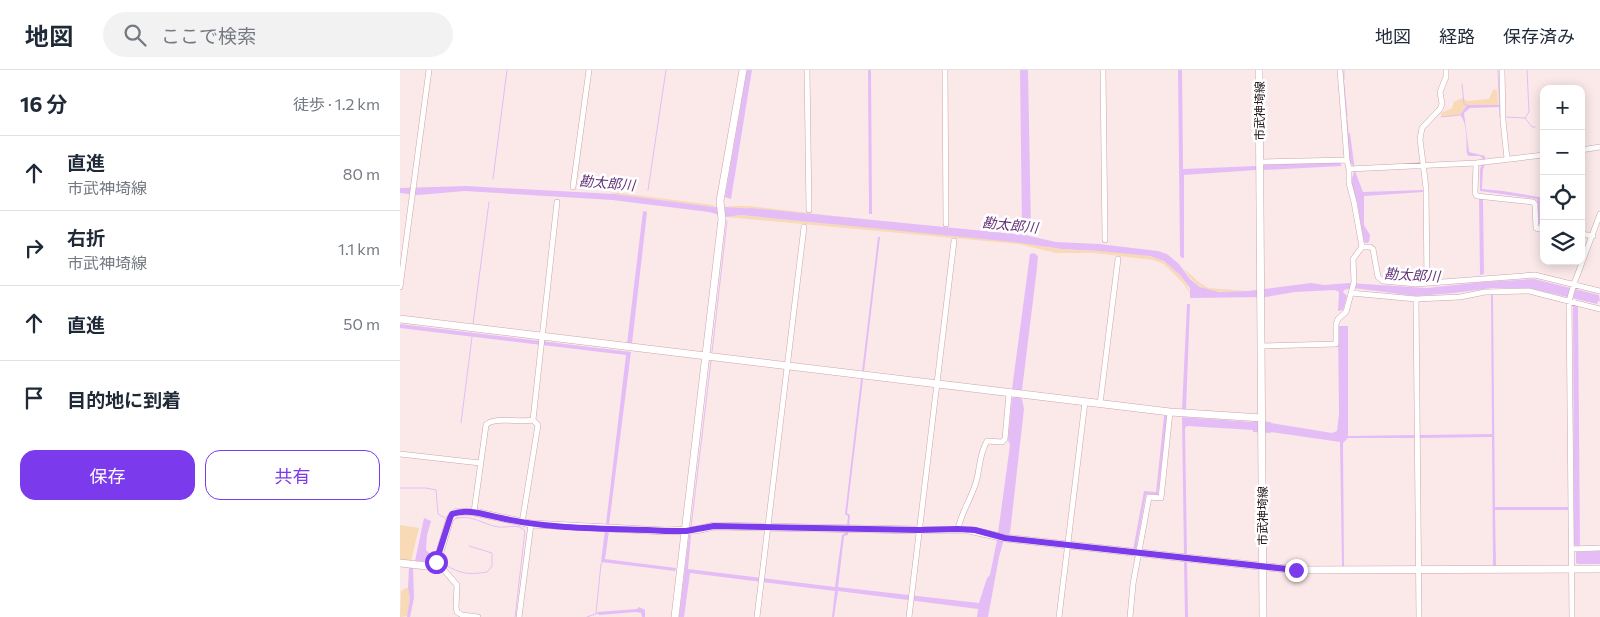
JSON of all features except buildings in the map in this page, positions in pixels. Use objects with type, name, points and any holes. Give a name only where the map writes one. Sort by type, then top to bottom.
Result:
[{"type":"street","points":[[400,287],[429,70]]},
{"type":"street","points":[[573,187],[589,70]]},
{"type":"street","points":[[675,617],[722,219],[720,203],[743,70]]},
{"type":"street","points":[[808,70],[809,210]]},
{"type":"street","points":[[945,70],[946,224]]},
{"type":"street","points":[[1103,70],[1105,240]]},
{"type":"street","name":"市武神埼線","points":[[1259,70],[1263,617]]},
{"type":"street","points":[[1261,346],[1336,344],[1336,324],[1338,319],[1346,312],[1354,282],[1353,259],[1362,247],[1349,183],[1353,169],[1347,160],[1340,70]]},
{"type":"street","points":[[1427,283],[1426,188],[1420,139],[1421,131],[1442,104],[1440,92],[1446,77],[1446,70]]},
{"type":"street","points":[[1502,70],[1503,120],[1507,159]]},
{"type":"street","points":[[1585,149],[1600,147]]},
{"type":"street","points":[[1353,169],[1476,163],[1540,155]]},
{"type":"street","points":[[1260,162],[1347,160]]},
{"type":"street","points":[[1476,163],[1475,193],[1477,196],[1533,202],[1535,204],[1536,228],[1540,229]]},
{"type":"street","points":[[533,420],[558,202]]},
{"type":"street","points":[[1572,617],[1572,569],[1575,548],[1570,301],[1574,284],[1598,227],[1600,214]]},
{"type":"street","points":[[758,617],[804,227]]},
{"type":"street","points":[[1585,235],[1593,236]]},
{"type":"street","points":[[909,617],[954,241]]},
{"type":"street","points":[[1362,247],[1373,249],[1379,280],[1416,284],[1535,275],[1600,291]]},
{"type":"street","points":[[1100,404],[1118,258]]},
{"type":"street","points":[[1351,292],[1416,299],[1460,297],[1485,292],[1522,291],[1540,293],[1600,307]]},
{"type":"street","points":[[1416,299],[1419,617]]},
{"type":"street","points":[[400,319],[543,338],[1100,404],[1170,412],[1262,419]]},
{"type":"street","points":[[958,529],[960,520],[975,487],[981,452],[987,441],[1002,442],[1005,440],[1015,394]]},
{"type":"street","points":[[1059,617],[1085,402]]},
{"type":"street","points":[[1130,617],[1133,584],[1149,497],[1161,498],[1170,412]]},
{"type":"street","points":[[474,512],[486,425],[489,421],[524,422],[533,420]]},
{"type":"street","points":[[522,523],[538,425],[533,420]]},
{"type":"street","points":[[400,454],[480,463]]},
{"type":"street","points":[[400,563],[427,566],[436,562],[452,514],[457,512],[474,512],[531,524],[686,531],[714,526],[975,530],[1002,537],[1312,571],[1600,568]]},
{"type":"street","points":[[520,617],[531,524]]},
{"type":"street","points":[[1575,548],[1600,548]]},
{"type":"street","points":[[436,562],[457,585],[457,612],[462,615],[478,617]]},
{"type":"shaded area","points":[[747,70],[752,70],[731,199],[725,197]]},
{"type":"shaded area","points":[[868,70],[871,70],[872,214],[869,214]]},
{"type":"shaded area","points":[[1020,70],[1028,70],[1031,230],[1022,229]]},
{"type":"shaded area","points":[[1178,70],[1182,70],[1183,169],[1256,166],[1256,170],[1184,175],[1184,258],[1180,256]]},
{"type":"shaded area","points":[[1497,89],[1498,105],[1467,105],[1460,115],[1441,117],[1441,113],[1452,108],[1454,102],[1462,98],[1467,101],[1489,99],[1493,90]]},
{"type":"shaded area","points":[[1467,105],[1500,105],[1500,107],[1470,108],[1464,113],[1469,152],[1485,156],[1485,159],[1480,156],[1469,156],[1467,154],[1465,128],[1460,115]]},
{"type":"shaded area","points":[[1347,133],[1350,133],[1355,171],[1363,192],[1423,190],[1423,192],[1364,196],[1364,225],[1370,235],[1369,242],[1367,243],[1364,242],[1351,181],[1354,172],[1349,160]]},
{"type":"shaded area","points":[[1340,163],[1342,166],[1263,170],[1263,165]]},
{"type":"shaded area","points":[[1482,164],[1485,164],[1482,189],[1540,197],[1540,224],[1537,199],[1480,191],[1480,169]]},
{"type":"shaded area","points":[[466,186],[614,194],[714,207],[751,208],[1025,235],[1056,242],[1099,244],[1158,251],[1167,254],[1179,264],[1190,279],[1200,287],[1219,292],[1248,291],[1311,283],[1324,285],[1349,283],[1427,288],[1534,279],[1599,295],[1600,301],[1597,304],[1529,288],[1492,288],[1416,296],[1353,288],[1344,290],[1343,292],[1347,296],[1343,310],[1338,311],[1339,292],[1335,290],[1295,292],[1266,297],[1190,298],[1190,288],[1180,275],[1164,261],[1150,256],[1061,249],[1014,242],[740,215],[727,217],[709,212],[612,200],[465,191],[418,195],[400,193],[400,188]]},
{"type":"shaded area","points":[[611,192],[714,205],[714,207],[614,194]]},
{"type":"shaded area","points":[[1479,199],[1483,199],[1484,274],[1480,275]]},
{"type":"shaded area","points":[[727,206],[749,206],[870,220],[751,208],[737,209]]},
{"type":"shaded area","points":[[643,211],[647,212],[632,344],[627,344]]},
{"type":"shaded area","points":[[740,215],[977,237],[1060,249],[1150,256],[1170,265],[1183,279],[1190,293],[1164,264],[1153,260],[1094,253],[1056,253],[1019,244],[727,217]]},
{"type":"shaded area","points":[[878,237],[880,237],[864,372],[862,372]]},
{"type":"shaded area","points":[[1034,253],[1038,256],[1037,268],[1022,390],[1019,392],[1024,409],[1010,533],[1005,536],[999,557],[988,617],[977,617],[978,609],[838,591],[834,617],[832,617],[835,591],[690,573],[684,617],[679,617],[689,535],[691,535],[688,569],[835,587],[842,535],[848,531],[848,535],[844,536],[838,587],[979,603],[987,578],[990,575],[997,540],[999,539],[998,533],[1010,445],[1008,440],[1012,398],[1015,397],[1016,391],[1012,389],[1030,254]]},
{"type":"shaded area","points":[[1183,268],[1208,288],[1248,291],[1219,292],[1204,288],[1197,284]]},
{"type":"shaded area","points":[[1491,295],[1493,295],[1495,507],[1568,507],[1568,510],[1495,510],[1496,566],[1493,566],[1492,437],[1420,438],[1420,435],[1492,434]]},
{"type":"shaded area","points":[[1187,304],[1190,304],[1186,410],[1182,410]]},
{"type":"shaded area","points":[[1574,305],[1578,306],[1580,546],[1574,545]]},
{"type":"shaded area","points":[[400,324],[631,352],[609,525],[606,524],[626,355],[400,328]]},
{"type":"shaded area","points":[[1338,326],[1348,326],[1348,436],[1415,435],[1415,438],[1348,438],[1343,443],[1344,566],[1342,566],[1340,442],[1271,432],[1253,432],[1253,430],[1187,426],[1185,428],[1187,555],[1184,555],[1182,417],[1271,422],[1332,433],[1337,431],[1339,414]]},
{"type":"shaded area","points":[[861,379],[863,379],[847,513],[850,515],[849,526],[847,526],[848,516],[845,514]]},
{"type":"shaded area","points":[[1164,416],[1167,416],[1158,495],[1146,494],[1136,550],[1133,550],[1144,491],[1156,492]]},
{"type":"shaded area","points":[[424,518],[431,521],[427,535],[426,550],[434,557],[430,562],[415,561]]},
{"type":"shaded area","points":[[400,525],[419,528],[411,561],[400,560]]},
{"type":"shaded area","points":[[605,530],[609,531],[605,559],[676,568],[675,571],[601,562]]},
{"type":"shaded area","points":[[1600,551],[1600,564],[1576,563],[1576,552]]},
{"type":"shaded area","points":[[1184,561],[1187,561],[1188,617],[1185,617]]},
{"type":"shaded area","points":[[409,567],[413,567],[414,598],[410,617],[407,617],[410,598],[408,588]]},
{"type":"shaded area","points":[[408,588],[410,598],[408,616],[400,617],[401,591]]},
{"type":"shaded area","points":[[639,607],[645,610],[645,617],[642,617],[641,613],[636,612],[599,615],[597,612],[637,609]]},
{"type":"waterway","points":[[493,179],[507,70]]},
{"type":"waterway","points":[[648,190],[666,70]]},
{"type":"waterway","points":[[1344,70],[1344,79]]},
{"type":"waterway","points":[[1498,70],[1500,117]]},
{"type":"waterway","points":[[1525,118],[1529,112],[1527,70]]},
{"type":"waterway","points":[[1344,84],[1347,116]]},
{"type":"waterway","points":[[1462,84],[1464,104],[1467,105]]},
{"type":"waterway","points":[[1441,117],[1460,115]]},
{"type":"waterway","points":[[1506,117],[1525,118],[1532,127],[1535,127]]},
{"type":"waterway","points":[[1347,120],[1348,133]]},
{"type":"waterway","points":[[473,324],[489,202]]},
{"type":"waterway","points":[[712,352],[727,221]]},
{"type":"waterway","points":[[461,423],[472,337]]},
{"type":"waterway","points":[[691,527],[711,361]]},
{"type":"waterway","points":[[400,488],[436,490],[438,514],[445,518]]},
{"type":"waterway","points":[[454,519],[466,517],[493,526],[513,526],[525,531],[515,617]]},
{"type":"waterway","points":[[445,565],[465,573],[487,572],[492,566],[492,553],[469,546]]},
{"type":"waterway","points":[[596,613],[601,564],[603,562]]},
{"type":"waterway","points":[[587,617],[598,613]]},
{"type":"route","points":[[436,562],[452,514],[457,512],[474,512],[531,524],[665,531],[696,530],[707,526],[750,525],[970,530],[1005,538],[1296,570]]},
{"type":"water label","name":"勘太郎川","points":[[607,183]]},
{"type":"water label","name":"勘太郎川","points":[[1010,225]]},
{"type":"water label","name":"勘太郎川","points":[[1412,275]]}]
